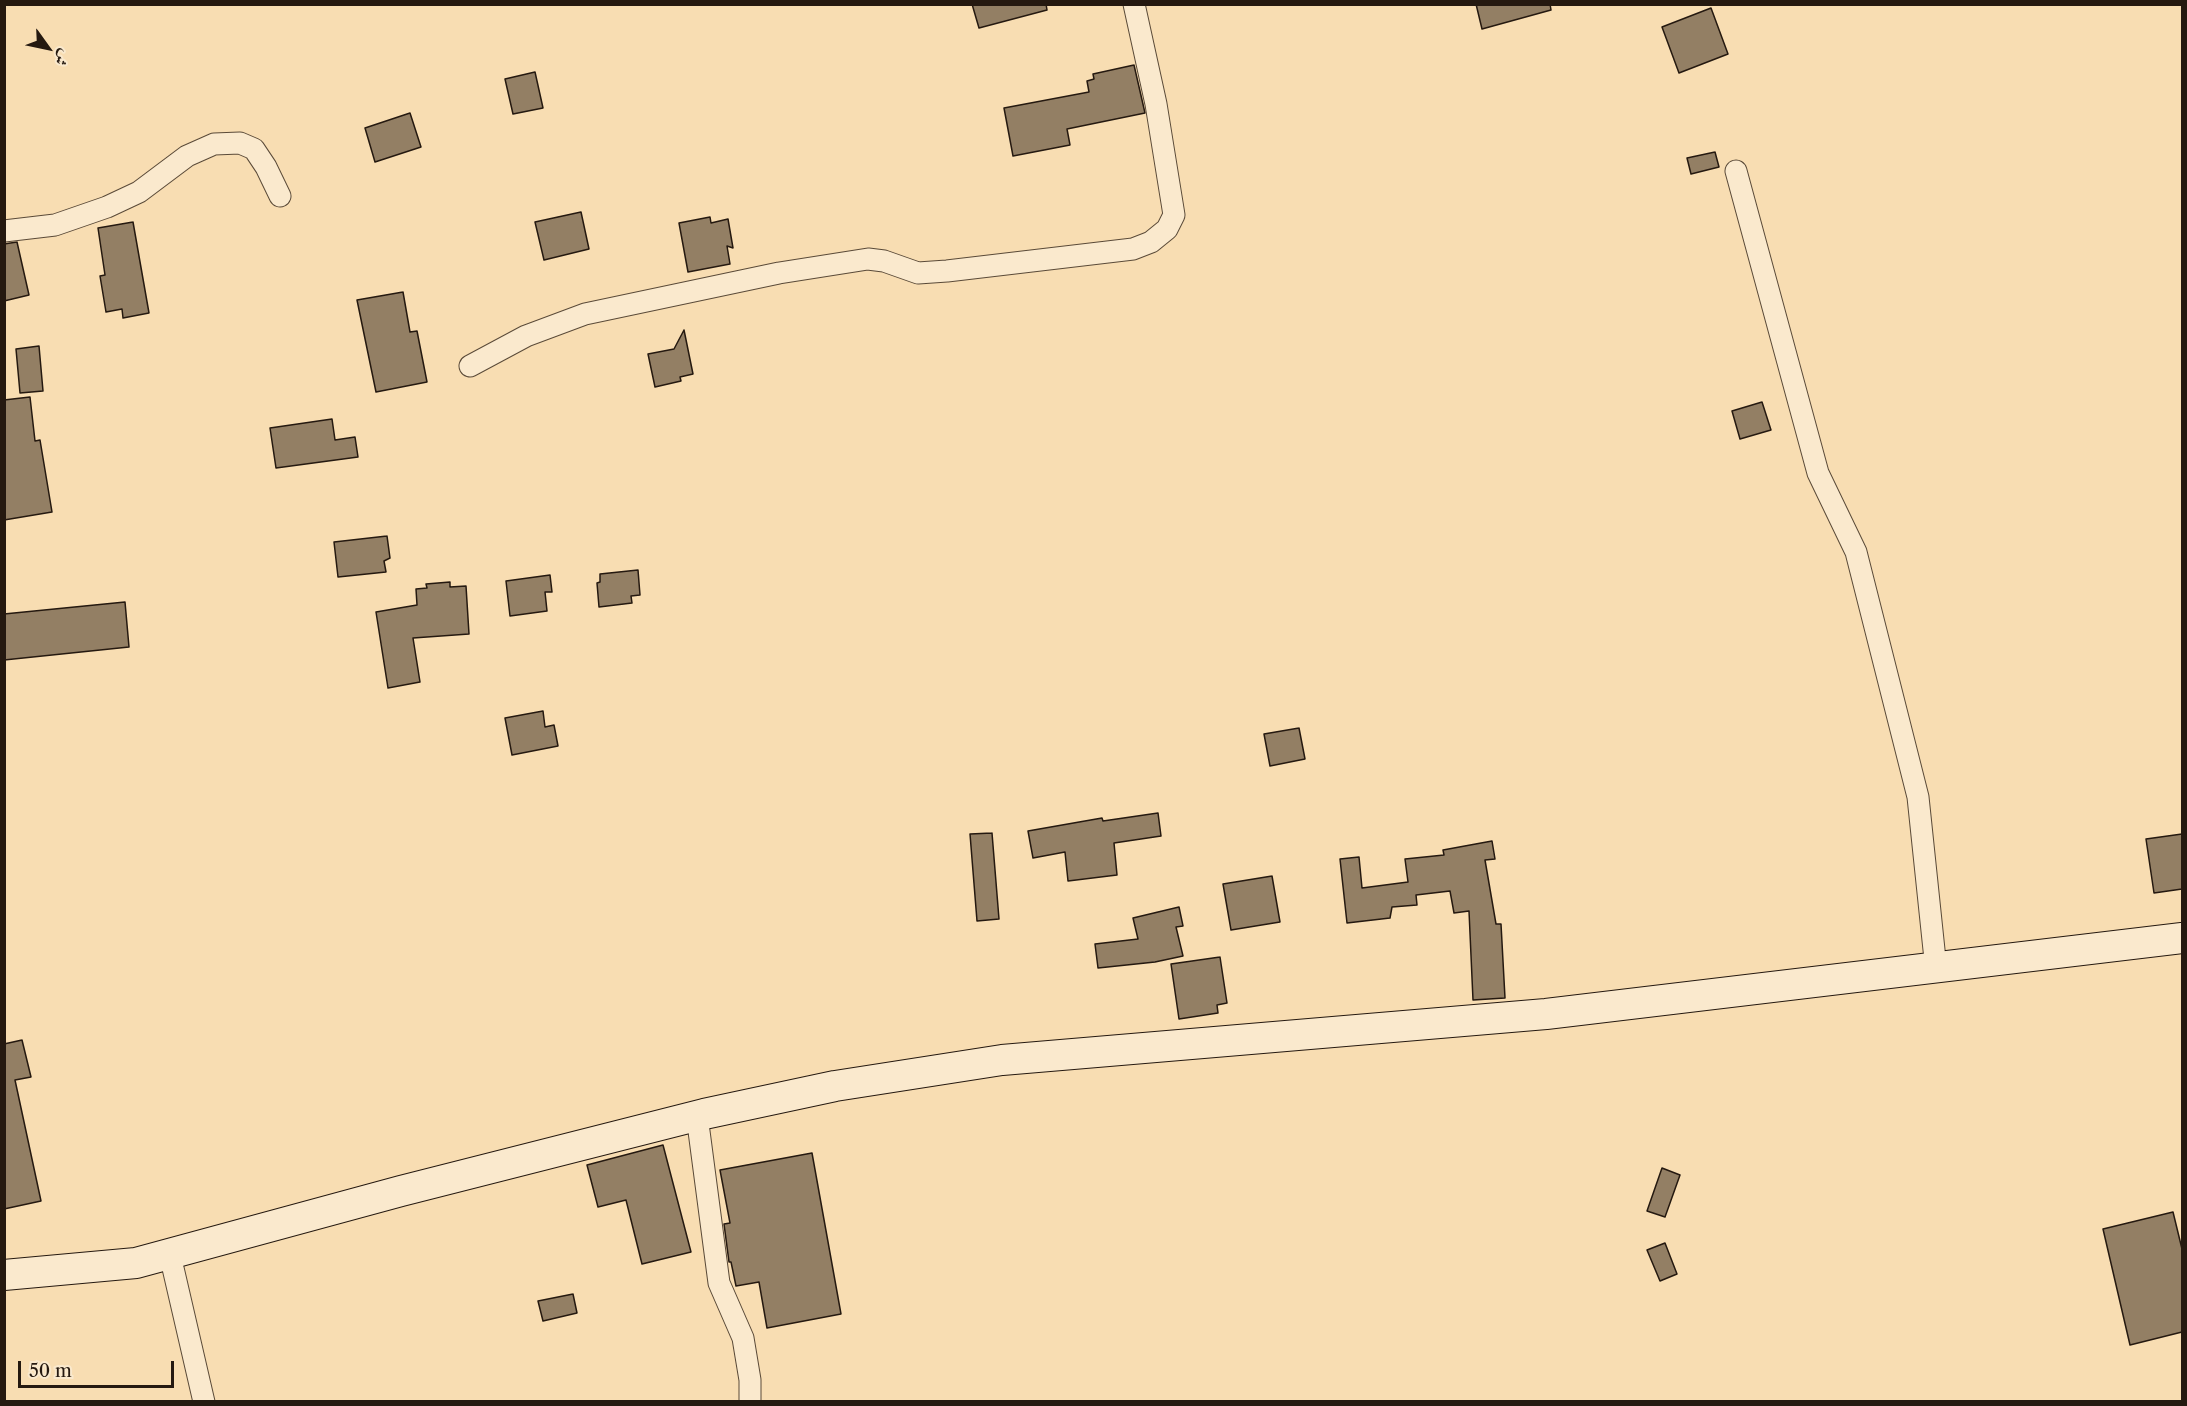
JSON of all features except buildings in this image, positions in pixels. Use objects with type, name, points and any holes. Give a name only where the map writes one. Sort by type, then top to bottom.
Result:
[{"type":"street","points":[[470,366],[526,336],[585,315],[779,273],[868,259],[884,261],[918,273],[947,271],[1133,249],[1151,242],[1167,229],[1174,215],[1156,104],[1134,4]]},
{"type":"street","points":[[4,231],[55,225],[107,207],[139,192],[187,156],[214,144],[240,143],[254,149],[266,166],[280,196]]},
{"type":"street","points":[[1736,171],[1818,473],[1856,552],[1918,797],[1936,969]]},
{"type":"street","points":[[4,1275],[136,1263],[401,1191],[697,1116],[835,1086],[1002,1060],[1546,1014],[2182,938]]},
{"type":"street","points":[[697,1116],[719,1283],[743,1338],[750,1380],[750,1401]]},
{"type":"street","points":[[170,1255],[204,1401]]}]
